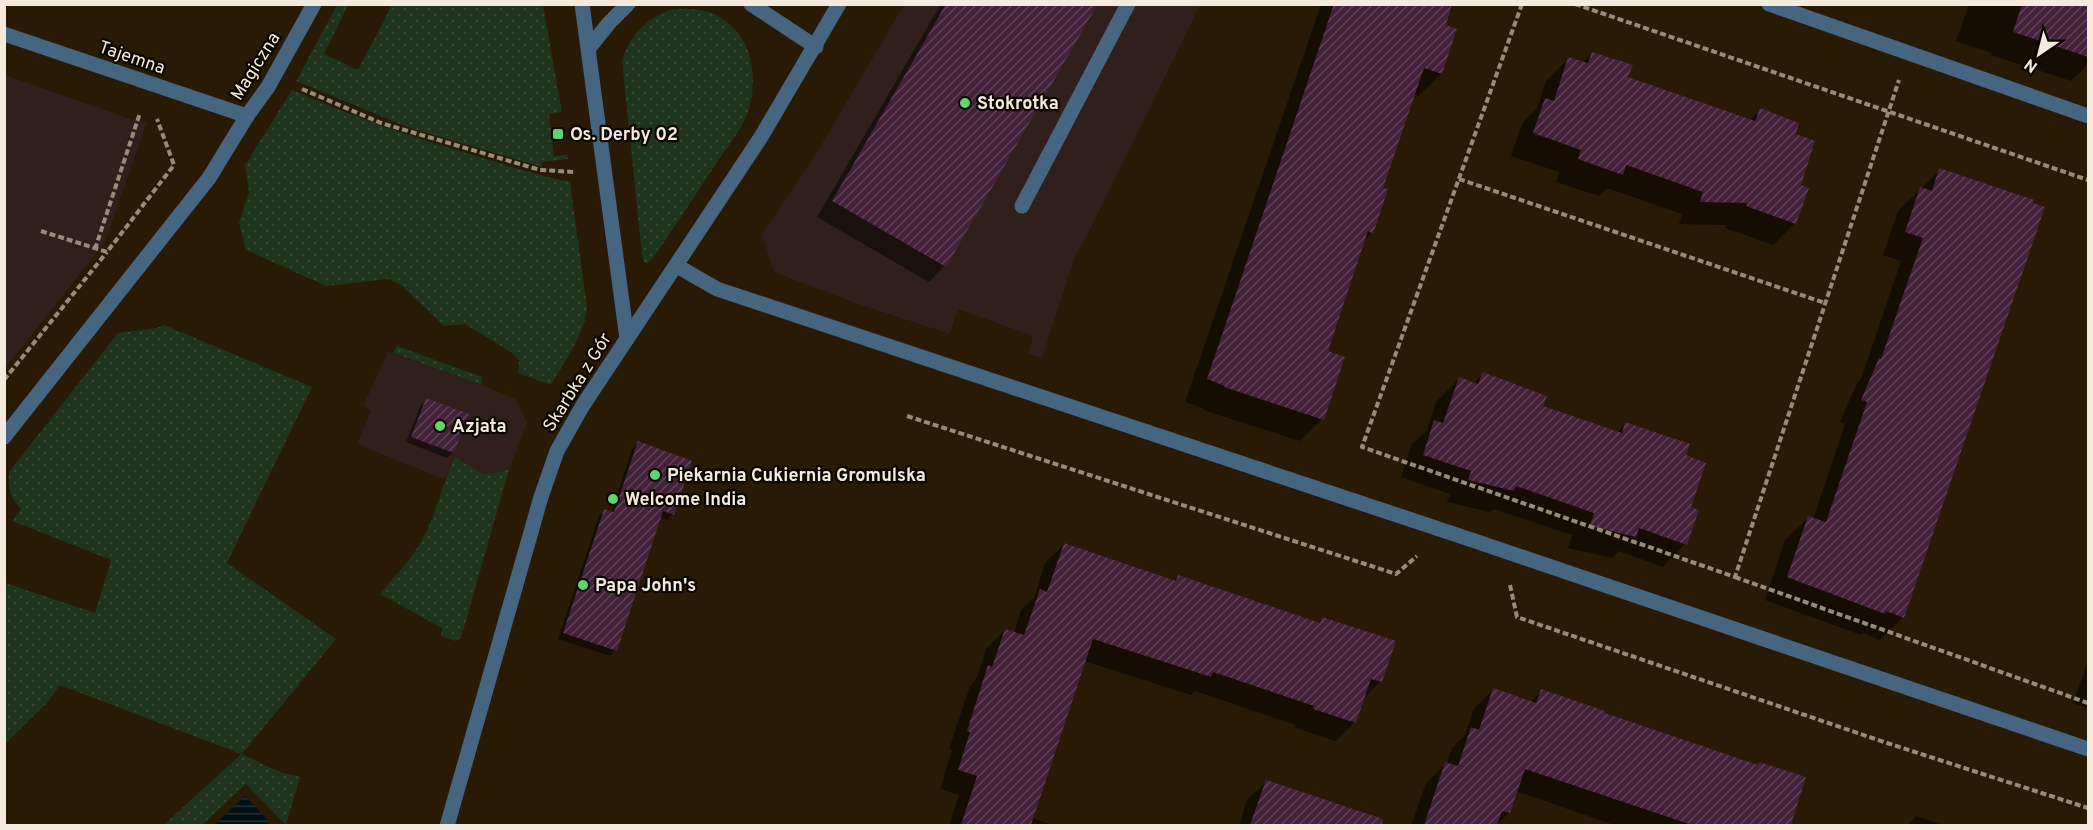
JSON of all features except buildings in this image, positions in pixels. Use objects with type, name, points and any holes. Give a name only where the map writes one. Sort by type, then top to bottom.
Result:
[{"type":"street","name":"Magiczna","points":[[4,437],[209,177],[274,76],[314,4]]},
{"type":"street","points":[[582,4],[627,339]]},
{"type":"street","points":[[589,48],[628,4]]},
{"type":"street","points":[[751,4],[816,47]]},
{"type":"street","name":"Skarbka z Gór","points":[[447,825],[550,469],[568,430],[761,137],[816,47],[839,4]]},
{"type":"street","points":[[1022,206],[1128,4]]},
{"type":"street","points":[[1769,4],[2088,116]]},
{"type":"street","name":"Tajemna","points":[[4,34],[247,116]]},
{"type":"street","points":[[677,266],[717,289],[2088,749]]},
{"type":"path","points":[[1522,4],[1362,447],[2088,703]]},
{"type":"path","points":[[1575,4],[2088,180]]},
{"type":"path","points":[[1735,577],[1908,54]]},
{"type":"path","points":[[274,76],[381,123],[540,170],[576,172]]},
{"type":"path","points":[[95,249],[141,110],[149,113]]},
{"type":"path","points":[[4,380],[174,165],[156,115]]},
{"type":"path","points":[[574,161],[577,183]]},
{"type":"path","points":[[1459,179],[1825,303]]},
{"type":"path","points":[[41,231],[107,252]]},
{"type":"path","points":[[907,416],[1396,574],[1424,550]]},
{"type":"path","points":[[1509,576],[1517,617],[1876,739],[2088,808]]},
{"type":"shaded area","points":[[904,5],[1200,5],[1084,242],[1075,256],[1042,358],[1028,353],[1033,336],[958,309],[950,334],[855,303],[774,272],[762,234],[816,154]]},
{"type":"shaded area","points":[[5,75],[133,120],[147,122],[105,242],[5,369]]},
{"type":"shaded area","points":[[388,352],[516,399],[527,423],[509,470],[484,474],[455,457],[444,479],[357,444],[371,410],[363,406]]},
{"type":"shaded area","points":[[245,796],[270,822],[267,825],[214,825]]},
{"type":"green space","points":[[337,5],[348,5],[324,54],[358,70],[392,5],[543,5],[562,112],[549,114],[554,156],[567,155],[568,159],[542,162],[542,167],[407,127],[296,81]]},
{"type":"green space","points":[[673,9],[709,12],[723,19],[738,33],[744,41],[751,61],[753,82],[751,103],[738,132],[647,264],[642,255],[622,61],[625,51],[641,28],[655,17]]},
{"type":"green space","points":[[292,90],[336,109],[404,133],[509,166],[570,182],[587,307],[578,338],[551,385],[518,373],[519,361],[512,353],[465,324],[444,326],[401,285],[388,279],[326,286],[246,250],[239,223],[249,192],[245,165]]},
{"type":"green space","points":[[164,325],[312,387],[227,563],[336,639],[242,754],[280,772],[300,777],[286,825],[246,784],[202,825],[164,825],[241,754],[60,685],[47,703],[5,744],[5,583],[95,613],[111,560],[12,521],[21,509],[10,492],[9,472],[118,333]]},
{"type":"green space","points":[[397,346],[482,377],[482,385],[393,353]]},
{"type":"green space","points":[[455,457],[484,474],[509,470],[461,638],[456,641],[441,636],[442,628],[380,594],[424,537]]},
{"type":"place","name":"Stokrotka","points":[[965,103]]},
{"type":"place","name":"Os. Derby 02","points":[[558,134]]},
{"type":"place","name":"Azjata","points":[[440,426]]},
{"type":"place","name":"Piekarnia Cukiernia Gromulska","points":[[655,475]]},
{"type":"place","name":"Welcome India","points":[[613,499]]},
{"type":"place","name":"Papa John's","points":[[583,585]]}]
